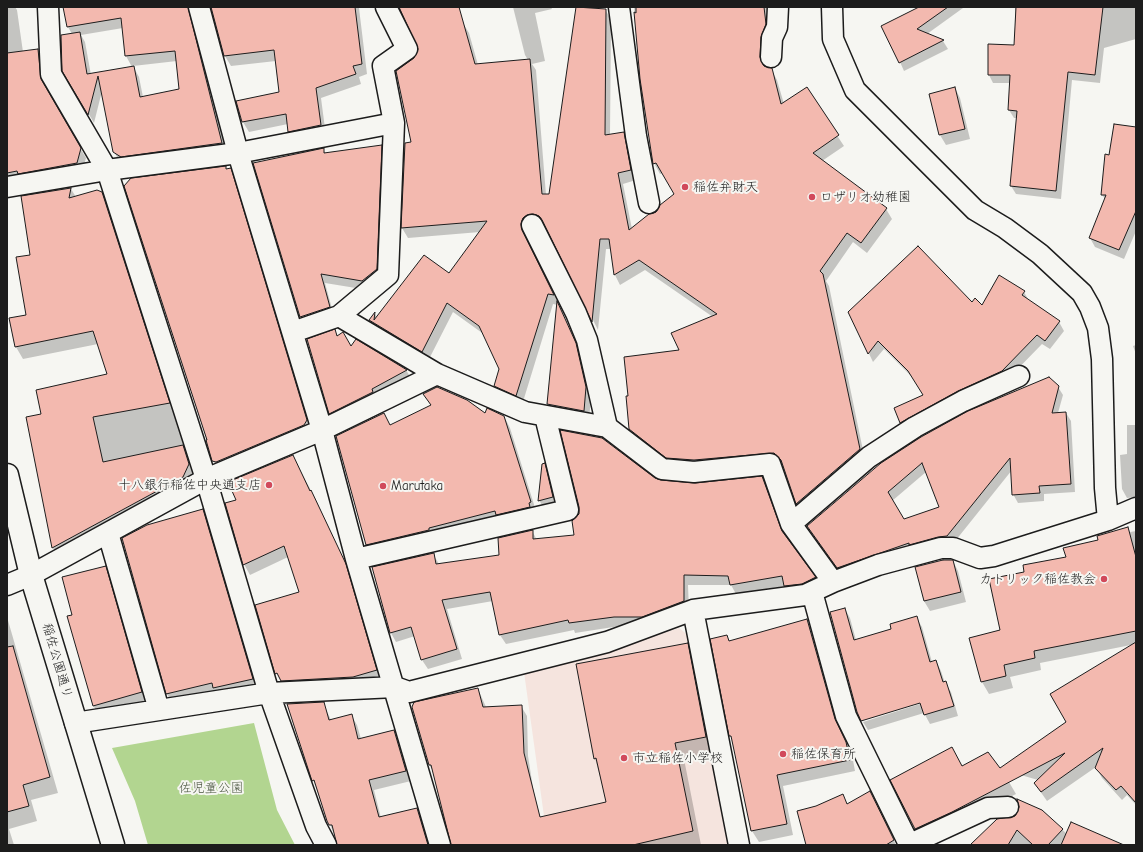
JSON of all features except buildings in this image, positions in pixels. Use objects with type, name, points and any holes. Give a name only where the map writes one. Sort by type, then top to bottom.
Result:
[{"type":"street","points":[[48,7],[51,74],[107,170],[206,478],[269,694],[316,826],[326,845]]},
{"type":"street","points":[[199,7],[238,153],[322,430],[356,559],[395,687],[440,845]]},
{"type":"street","points":[[293,332],[339,316],[388,274],[394,123],[382,66],[407,49],[386,7]]},
{"type":"street","points":[[618,7],[636,136],[649,203]]},
{"type":"street","points":[[771,57],[772,38],[777,27],[778,7]]},
{"type":"street","points":[[832,7],[833,39],[855,90],[975,210],[1005,228],[1040,254],[1082,293],[1090,307],[1098,328],[1102,359],[1105,488],[1108,520]]},
{"type":"street","points":[[7,187],[107,170],[238,153],[394,123]]},
{"type":"street","points":[[532,225],[576,313],[587,340],[606,427]]},
{"type":"street","points":[[339,316],[437,374],[525,412],[606,427],[662,469],[694,472],[770,464],[790,524],[833,582]]},
{"type":"street","points":[[7,585],[31,575],[206,478],[322,430],[437,374]]},
{"type":"street","points":[[790,524],[869,457],[908,431],[963,401],[1019,376]]},
{"type":"street","points":[[356,559],[568,510],[545,416]]},
{"type":"street","name":"稲佐公園通り","points":[[7,475],[31,575],[113,845]]},
{"type":"street","points":[[75,723],[269,694],[395,687],[410,692],[607,642],[693,610],[805,595],[833,582],[878,565],[941,548],[953,548],[980,558],[994,556],[1108,520],[1136,508]]},
{"type":"street","points":[[108,533],[159,710]]},
{"type":"street","points":[[812,592],[846,716],[909,845],[988,808],[1008,807]]},
{"type":"street","points":[[693,610],[739,845]]},
{"type":"shaded area","name":"市立稲佐小学校","points":[[679,628],[689,636],[730,845],[548,845],[524,672],[601,652]]},
{"type":"green space","name":"佐児童公園","points":[[254,723],[277,810],[295,845],[148,845],[135,801],[112,748]]},
{"type":"place","name":"稲佐弁財天","points":[[685,187]]},
{"type":"place","name":"ロザリオ幼稚園","points":[[812,197]]},
{"type":"place","name":"十八銀行稲佐中央通支店","points":[[269,485]]},
{"type":"place","name":"Marutaka","points":[[383,486]]},
{"type":"place","name":"カトリック稲佐教会","points":[[1104,579]]},
{"type":"place","name":"稲佐保育所","points":[[783,754]]},
{"type":"place","name":"市立稲佐小学校","points":[[624,758]]}]
